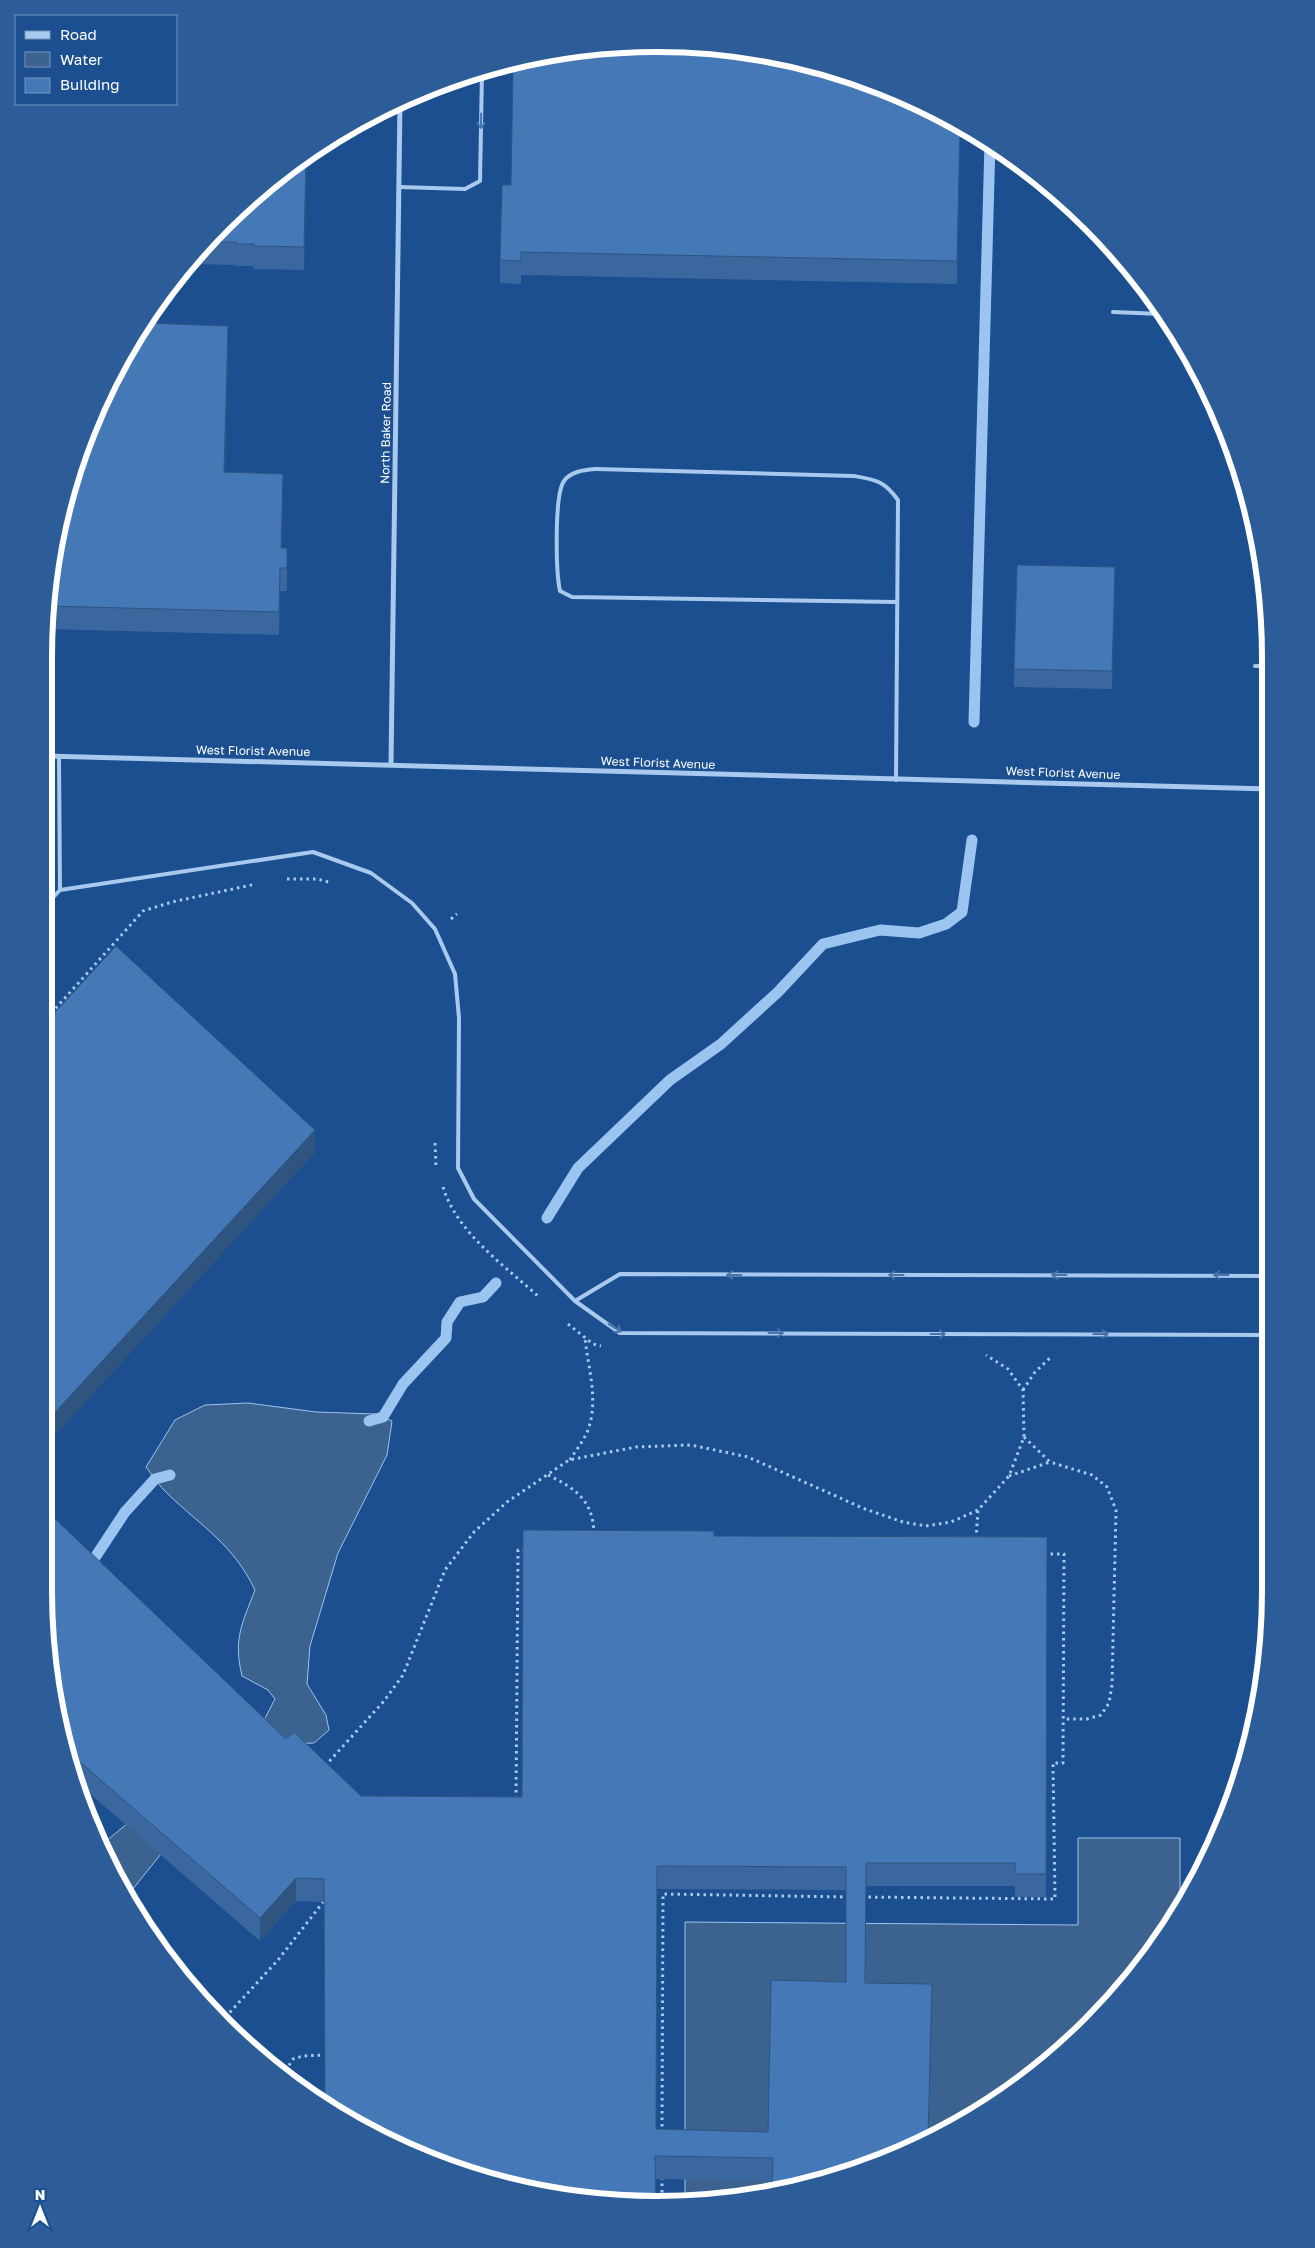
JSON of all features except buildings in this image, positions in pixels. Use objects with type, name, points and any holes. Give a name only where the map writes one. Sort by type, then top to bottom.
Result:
[{"type":"street","name":"North Baker Road","points":[[391,764],[400,111]]},
{"type":"street","name":"West Florist Avenue","points":[[52,756],[391,764],[896,780],[1262,789]]},
{"type":"lane","points":[[399,187],[465,188],[480,181],[482,79]]},
{"type":"lane","points":[[1113,312],[1156,314]]},
{"type":"lane","points":[[896,602],[572,597],[560,591],[557,578],[559,499],[564,481],[578,471],[596,469],[854,476],[877,480],[888,487],[898,500],[896,780]]},
{"type":"lane","points":[[1254,666],[1262,666]]},
{"type":"lane","points":[[59,757],[60,890]]},
{"type":"lane","points":[[52,899],[60,890],[313,852],[371,873],[412,903],[435,929],[455,974],[459,1018],[458,1168],[474,1199],[575,1301],[620,1333],[1262,1335]]},
{"type":"lane","points":[[575,1301],[620,1274],[1262,1276]]},
{"type":"path","points":[[569,1460],[588,1431],[593,1410],[593,1380],[584,1338]]},
{"type":"path","points":[[1023,1390],[1035,1372],[1055,1353]]},
{"type":"path","points":[[1024,1437],[1050,1462],[1092,1475],[1107,1487],[1116,1510],[1112,1685],[1109,1703],[1100,1716],[1087,1719],[1063,1719]]},
{"type":"path","points":[[1009,1476],[1050,1462]]},
{"type":"path","points":[[547,1475],[568,1485],[585,1501],[593,1518],[594,1543]]},
{"type":"path","points":[[976,1545],[978,1510]]},
{"type":"path","points":[[516,1805],[518,1550],[528,1550]]},
{"type":"path","points":[[662,2142],[663,1894],[1055,1898],[1052,1763],[1063,1763],[1064,1554],[1044,1554]]},
{"type":"path","points":[[227,2015],[278,1960],[324,1902]]},
{"type":"path","points":[[288,2069],[293,2059],[303,2056],[324,2055]]},
{"type":"path","points":[[662,2170],[662,2196]]},
{"type":"water","points":[[248,1403],[316,1412],[375,1414],[392,1421],[387,1455],[338,1553],[310,1646],[307,1684],[326,1715],[329,1730],[314,1743],[278,1744],[173,1839],[132,1890],[107,1840],[253,1721],[264,1720],[275,1699],[268,1690],[242,1676],[239,1663],[240,1632],[255,1590],[237,1560],[227,1548],[165,1491],[146,1467],[175,1420],[205,1405]]},
{"type":"water","points":[[1078,1838],[1180,1838],[1180,1895],[1161,1927],[1112,1989],[1085,2018],[1056,2045],[994,2094],[925,2133],[852,2163],[776,2184],[685,2195],[685,1922],[1078,1925]]},
{"type":"waterway","points":[[974,722],[990,152]]},
{"type":"waterway","points":[[547,1218],[578,1168],[670,1080],[721,1044],[778,992],[823,944],[880,930],[919,933],[946,924],[962,912],[972,840]]},
{"type":"waterway","points":[[369,1421],[383,1417],[403,1384],[446,1338],[447,1322],[460,1302],[483,1297],[496,1283]]},
{"type":"waterway","points":[[94,1559],[125,1512],[155,1479],[170,1475]]}]
